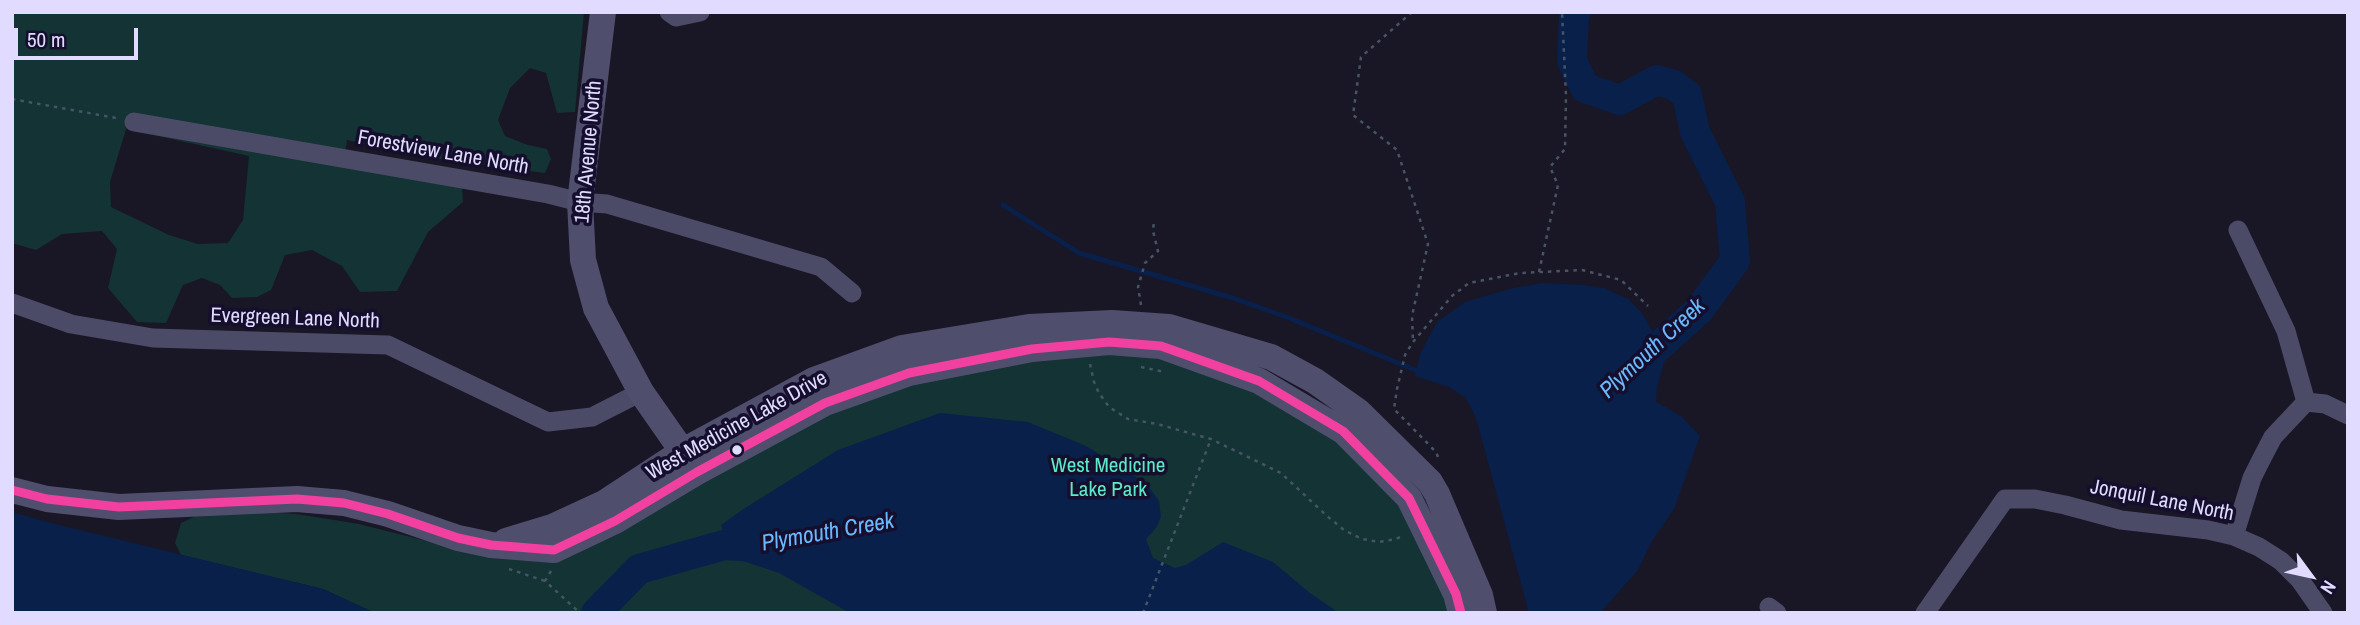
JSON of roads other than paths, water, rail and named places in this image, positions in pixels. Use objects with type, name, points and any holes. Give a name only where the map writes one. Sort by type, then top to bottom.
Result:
[{"type":"street","name":"18th Avenue North","points":[[603,12],[580,202],[583,260],[596,308],[641,392],[690,462]]},
{"type":"street","points":[[669,12],[676,17],[700,12]]},
{"type":"street","name":"Forestview Lane North","points":[[134,122],[548,194],[580,202],[607,204],[821,267],[852,293]]},
{"type":"street","points":[[2238,230],[2286,331],[2306,402]]},
{"type":"street","name":"Evergreen Lane North","points":[[12,303],[71,324],[153,338],[388,345],[548,422],[592,417],[641,392]]},
{"type":"street","name":"West Medicine Lake Drive","points":[[12,490],[47,499],[118,507],[297,499],[344,503],[399,517],[458,538],[496,556],[554,550],[615,521],[690,462],[814,380],[902,348],[1029,327],[1112,323],[1170,327],[1271,357],[1315,381],[1359,412],[1430,482],[1475,582],[1484,613]]},
{"type":"street","name":"West Medicine Lake Drive","points":[[690,462],[825,403],[909,373],[1031,349],[1109,342],[1161,346],[1259,381],[1343,431],[1409,498],[1456,594],[1461,613]]},
{"type":"street","points":[[2306,402],[2325,404],[2348,415]]},
{"type":"street","points":[[2234,536],[2252,478],[2273,437],[2306,402]]},
{"type":"street","name":"Jonquil Lane North","points":[[1925,613],[2005,499],[2035,499],[2122,520],[2208,530],[2234,536],[2281,561],[2301,580],[2323,613]]},
{"type":"water","points":[[1543,283],[1604,288],[1628,299],[1642,313],[1664,363],[1657,386],[1656,402],[1681,416],[1700,436],[1674,509],[1652,541],[1638,570],[1600,613],[1527,613],[1476,418],[1466,398],[1449,387],[1415,376],[1420,354],[1437,322],[1465,302],[1513,288]]},
{"type":"water","points":[[940,413],[1028,422],[1086,446],[1131,473],[1149,487],[1159,501],[1161,517],[1146,539],[1153,558],[1175,568],[1186,565],[1223,542],[1273,562],[1339,613],[850,613],[779,573],[731,557],[721,525],[745,508],[838,450]]},
{"type":"water","points":[[12,512],[323,589],[375,613],[12,613]]},
{"type":"waterway","name":"Plymouth Creek","points":[[1576,12],[1572,61],[1585,88],[1620,100],[1657,80],[1674,85],[1687,95],[1695,132],[1730,202],[1735,261],[1699,310],[1627,375]]},
{"type":"waterway","points":[[1003,205],[1079,253],[1233,298],[1420,372]]},
{"type":"waterway","name":"Plymouth Creek","points":[[596,613],[639,569],[724,545],[766,545]]},
{"type":"park label","name":"West Medicine Lake Park","points":[[1108,478]]}]
